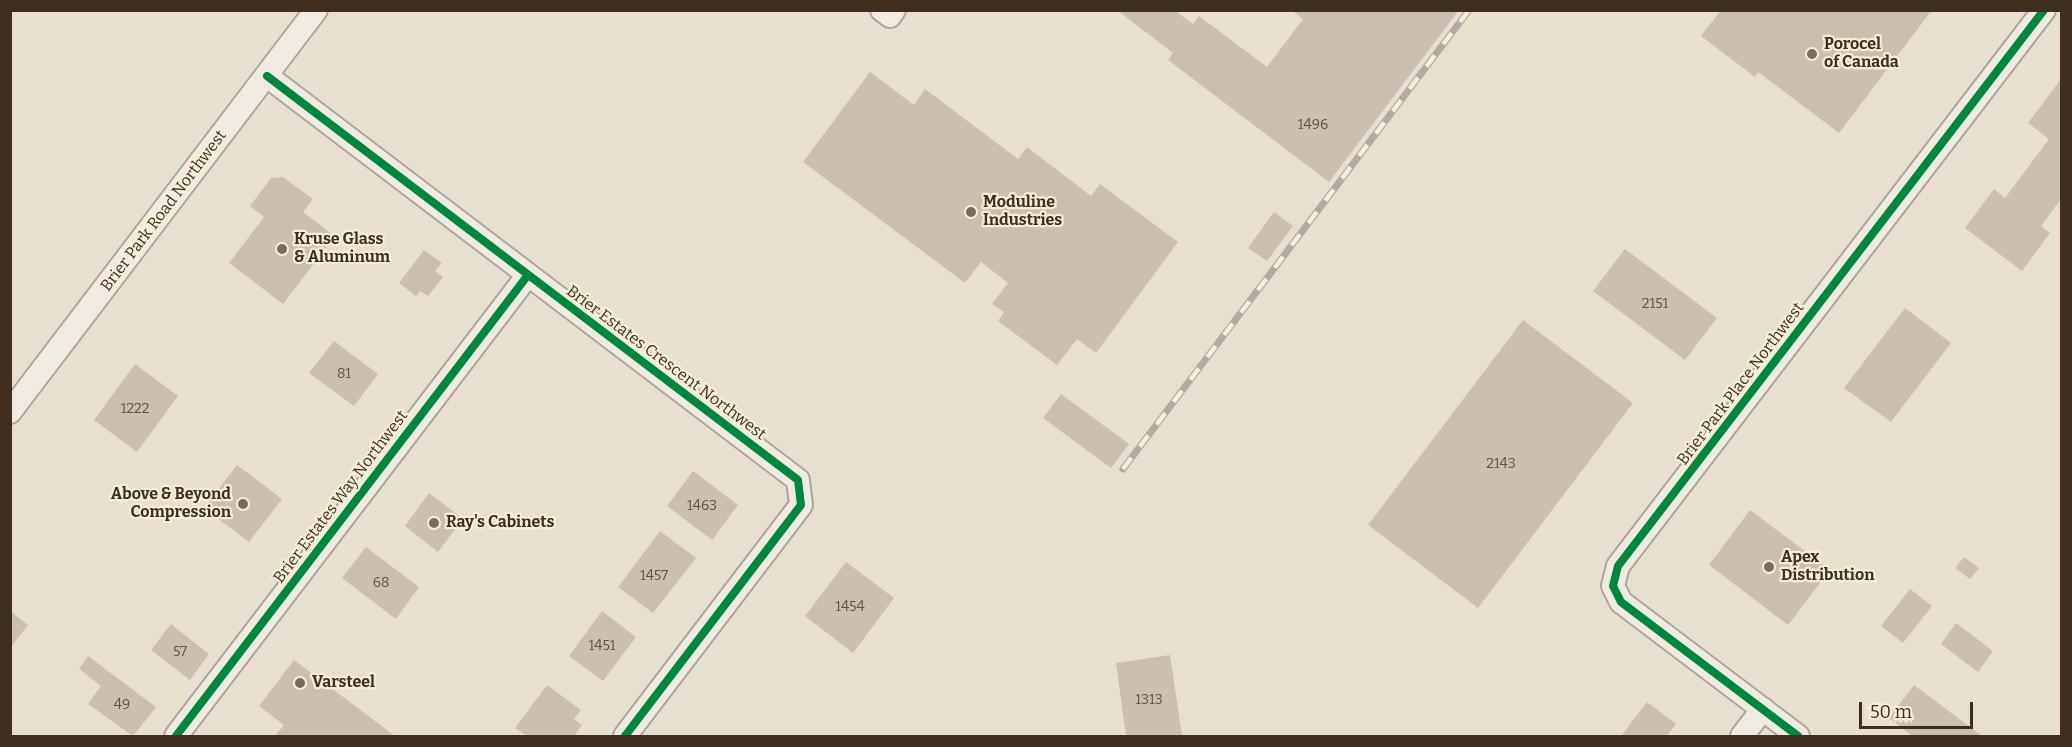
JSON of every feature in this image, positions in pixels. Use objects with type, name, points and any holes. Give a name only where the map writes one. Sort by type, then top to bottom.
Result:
[{"type":"street","name":"Brier Park Road Northwest","points":[[10,412],[316,10]]},
{"type":"street","points":[[882,10],[890,16],[894,10]]},
{"type":"street","name":"Brier Park Place Northwest","points":[[1798,736],[1621,602],[1613,585],[1618,566],[2044,10]]},
{"type":"street","name":"Brier Estates Crescent Northwest","points":[[267,76],[798,480],[801,505],[625,736]]},
{"type":"street","name":"Brier Estates Way Northwest","points":[[176,736],[528,275]]},
{"type":"street","points":[[1742,736],[1763,710]]},
{"type":"building","points":[[1117,10],[1174,10],[1193,24],[1199,16],[1267,67],[1303,19],[1291,10],[1459,10],[1329,182],[1168,60],[1173,53]]},
{"type":"building","name":"Porocel of Canada","points":[[1721,10],[1932,10],[1839,133],[1758,72],[1755,77],[1701,36]]},
{"type":"building","name":"Moduline Industries","points":[[870,72],[914,105],[925,89],[1018,159],[1027,147],[1091,196],[1100,184],[1178,242],[1096,353],[1077,339],[1057,365],[998,321],[1004,312],[992,304],[1008,283],[981,262],[965,283],[803,162]]},
{"type":"building","points":[[2061,79],[2061,199],[2041,226],[2050,233],[2022,271],[1965,228],[1994,189],[2005,198],[2049,139],[2028,123]]},
{"type":"building","name":"Kruse Glass & Aluminum","points":[[283,177],[313,199],[303,212],[335,236],[283,304],[229,263],[264,217],[250,206],[271,178]]},
{"type":"building","points":[[1274,212],[1293,226],[1267,261],[1248,248]]},
{"type":"building","points":[[1625,249],[1717,318],[1685,360],[1593,291]]},
{"type":"building","points":[[424,250],[442,263],[435,271],[443,277],[428,296],[420,291],[416,296],[399,283]]},
{"type":"building","points":[[1905,308],[1951,343],[1891,422],[1844,388]]},
{"type":"building","points":[[1523,320],[1633,403],[1478,608],[1368,525]]},
{"type":"building","points":[[334,341],[378,374],[354,406],[309,373]]},
{"type":"building","points":[[135,364],[178,396],[137,452],[94,420]]},
{"type":"building","points":[[1061,394],[1129,444],[1111,468],[1043,418]]},
{"type":"building","name":"Above & Beyond Compression","points":[[237,465],[282,499],[249,542],[204,508]]},
{"type":"building","points":[[693,471],[738,505],[712,540],[667,506]]},
{"type":"building","name":"Ray's Cabinets","points":[[429,493],[463,519],[438,552],[405,526]]},
{"type":"building","name":"Apex Distribution","points":[[1750,510],[1830,570],[1788,625],[1709,565]]},
{"type":"building","points":[[660,531],[696,558],[653,613],[618,587]]},
{"type":"building","points":[[366,547],[419,587],[396,619],[342,578]]},
{"type":"building","points":[[1964,557],[1979,568],[1970,579],[1955,568]]},
{"type":"building","points":[[846,562],[894,598],[853,653],[805,616]]},
{"type":"building","points":[[1910,589],[1932,606],[1903,643],[1881,626]]},
{"type":"building","points":[[10,611],[28,625],[10,648]]},
{"type":"building","points":[[602,611],[636,637],[603,681],[569,656]]},
{"type":"building","points":[[1956,623],[1993,651],[1978,672],[1941,644]]},
{"type":"building","points":[[171,624],[209,654],[190,680],[151,650]]},
{"type":"building","points":[[1170,655],[1182,736],[1126,736],[1116,663]]},
{"type":"building","points":[[88,656],[156,707],[133,736],[88,704],[101,686],[79,669]]},
{"type":"building","name":"Varsteel","points":[[294,660],[395,736],[275,736],[284,725],[259,706]]},
{"type":"building","points":[[547,685],[581,710],[574,719],[582,725],[574,736],[527,736],[515,728]]},
{"type":"building","points":[[1914,685],[1982,736],[1912,736],[1889,718]]},
{"type":"building","points":[[1647,702],[1676,724],[1667,736],[1621,736]]},
{"type":"railway","points":[[1123,469],[1469,10]]},
{"type":"cycle path","points":[[1798,736],[1621,602],[1613,586],[1618,566],[2044,10]]},
{"type":"cycle path","points":[[267,76],[798,480],[801,505],[625,736]]},
{"type":"cycle path","points":[[176,736],[528,275]]},
{"type":"place","name":"Porocel of Canada","points":[[1812,54]]},
{"type":"place","name":"Moduline Industries","points":[[971,212]]},
{"type":"place","name":"Kruse Glass & Aluminum","points":[[282,249]]},
{"type":"place","name":"Above & Beyond Compression","points":[[243,504]]},
{"type":"place","name":"Ray's Cabinets","points":[[434,523]]},
{"type":"place","name":"Apex Distribution","points":[[1769,567]]},
{"type":"place","name":"Varsteel","points":[[300,683]]}]
